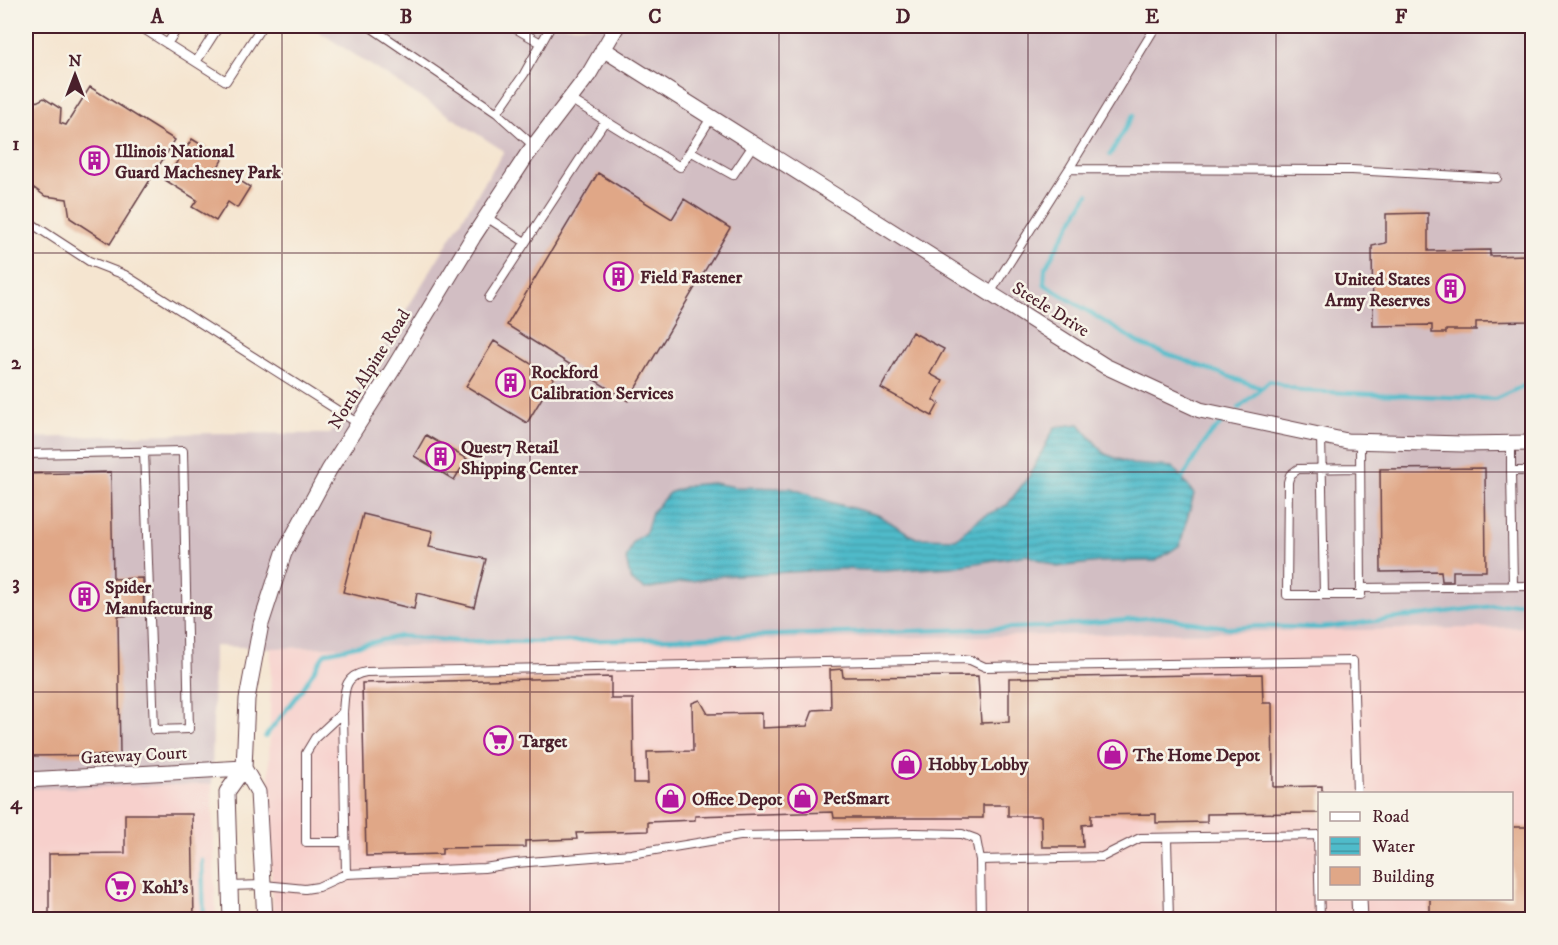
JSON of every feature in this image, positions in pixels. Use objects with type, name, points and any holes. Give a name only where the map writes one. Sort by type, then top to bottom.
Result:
[{"type":"street","name":"North Alpine Road","points":[[244,768],[247,699],[261,624],[285,553],[329,470],[486,217],[534,146],[589,74],[617,26]]},
{"type":"street","name":"Steele Drive","points":[[603,49],[1105,366],[1200,410],[1347,441],[1533,443]]},
{"type":"street","name":"Gateway Court","points":[[26,780],[244,768]]},
{"type":"street","points":[[231,920],[227,792],[244,768],[258,792],[265,920]]},
{"type":"street","points":[[1359,900],[1360,920]]},
{"type":"lane","points":[[139,26],[226,81],[262,26]]},
{"type":"lane","points":[[167,44],[179,26]]},
{"type":"lane","points":[[196,62],[219,26]]},
{"type":"lane","points":[[369,26],[497,113],[534,146]]},
{"type":"lane","points":[[511,26],[541,43]]},
{"type":"lane","points":[[497,113],[551,26]]},
{"type":"lane","points":[[990,294],[1156,26]]},
{"type":"lane","points":[[570,99],[680,167],[711,117]]},
{"type":"lane","points":[[489,298],[605,120]]},
{"type":"lane","points":[[690,151],[733,175],[754,144]]},
{"type":"lane","points":[[1069,169],[1352,170],[1497,178]]},
{"type":"lane","points":[[486,217],[525,242]]},
{"type":"lane","points":[[26,219],[89,261],[125,275],[358,424]]},
{"type":"lane","points":[[1321,435],[1324,595]]},
{"type":"lane","points":[[1360,441],[1361,595],[1287,595],[1288,482],[1290,475],[1298,470],[1360,468]]},
{"type":"lane","points":[[1511,444],[1513,586]]},
{"type":"lane","points":[[26,454],[144,451],[183,451],[189,729],[154,730],[144,451]]},
{"type":"lane","points":[[1511,471],[1533,471]]},
{"type":"lane","points":[[1361,588],[1533,586]]},
{"type":"lane","points":[[346,874],[343,712],[348,680],[356,673],[366,672],[963,659],[985,667],[1353,661],[1357,792]]},
{"type":"lane","points":[[343,712],[315,738],[306,753],[306,842],[346,842]]},
{"type":"lane","points":[[230,886],[264,885],[305,889],[318,887],[346,874],[484,868],[523,862],[631,854],[684,843],[751,835],[962,834],[976,839],[980,860],[981,920]]},
{"type":"lane","points":[[980,860],[1102,857],[1140,838],[1318,835]]},
{"type":"lane","points":[[1167,838],[1169,920]]},
{"type":"lane","points":[[1320,900],[1320,920]]},
{"type":"shaded area","points":[[310,26],[1532,26],[1532,627],[271,648],[214,646],[212,784],[26,789],[26,438],[217,433],[330,434],[504,151]]},
{"type":"shaded area","points":[[1532,627],[1532,919],[272,919],[269,774],[271,648]]},
{"type":"shaded area","points":[[212,784],[216,919],[26,919],[26,789]]},
{"type":"water","points":[[1079,424],[1105,454],[1132,464],[1173,467],[1194,494],[1180,545],[1156,561],[1100,562],[1057,567],[1027,555],[951,567],[883,571],[841,569],[721,576],[645,589],[631,581],[626,559],[633,542],[646,532],[652,512],[669,493],[690,485],[713,483],[735,487],[791,488],[830,502],[878,515],[916,538],[956,539],[978,519],[1007,505],[1029,476],[1055,427]]},
{"type":"building","name":"Illinois National Guard Machesney Park","points":[[90,87],[175,140],[110,244],[70,218],[67,199],[45,196],[26,182],[26,110],[44,98],[61,109],[60,123],[66,125]]},
{"type":"building","points":[[192,139],[223,158],[218,167],[250,187],[237,208],[228,202],[216,221],[192,207],[197,200],[165,180]]},
{"type":"building","name":"Field Fastener","points":[[598,173],[672,219],[684,199],[730,228],[628,401],[507,325]]},
{"type":"building","name":"United States Army Reserves","points":[[1428,213],[1428,251],[1490,250],[1490,256],[1528,255],[1529,321],[1476,322],[1476,330],[1446,330],[1446,333],[1432,333],[1432,325],[1373,326],[1372,246],[1386,243],[1386,214]]},
{"type":"building","points":[[912,332],[944,349],[930,374],[943,381],[933,400],[939,403],[932,416],[881,388]]},
{"type":"building","name":"Rockford Calibration Services","points":[[494,341],[554,378],[527,423],[466,386]]},
{"type":"building","name":"Quest7 Retail Shipping Center","points":[[426,435],[467,459],[454,480],[414,456]]},
{"type":"building","points":[[1485,468],[1486,571],[1453,571],[1453,581],[1442,581],[1441,571],[1381,572],[1380,469]]},
{"type":"building","name":"Spider Manufacturing","points":[[111,472],[113,579],[143,578],[144,615],[118,616],[120,755],[26,756],[26,474]]},
{"type":"building","points":[[363,514],[433,531],[429,547],[486,559],[474,607],[417,593],[414,609],[343,592]]},
{"type":"building","points":[[842,669],[843,677],[978,676],[981,723],[1009,722],[1009,678],[1262,674],[1263,703],[1272,703],[1273,787],[1322,786],[1322,792],[1318,792],[1318,813],[1207,814],[1207,822],[1156,823],[1156,814],[1091,815],[1091,824],[1082,825],[1083,847],[1042,847],[1041,816],[1008,816],[1008,805],[983,805],[983,818],[834,818],[833,812],[695,816],[695,820],[648,822],[648,831],[576,833],[577,839],[525,841],[525,847],[442,848],[442,854],[366,856],[362,683],[611,677],[611,699],[633,699],[634,783],[648,783],[647,752],[693,751],[692,703],[700,700],[708,714],[762,713],[762,728],[807,726],[813,710],[831,709],[830,670]]},
{"type":"building","name":"Kohl's","points":[[125,814],[192,814],[194,920],[49,920],[49,854],[125,853]]},
{"type":"building","points":[[1513,827],[1532,827],[1532,920],[1430,920],[1430,900],[1513,900]]},
{"type":"waterway","points":[[1110,155],[1133,115]]},
{"type":"waterway","points":[[1088,194],[1045,268],[1044,284],[1142,345],[1261,388]]},
{"type":"waterway","points":[[1239,408],[1270,381],[1301,391],[1495,399],[1532,382]]},
{"type":"waterway","points":[[1180,482],[1207,438],[1221,424]]},
{"type":"waterway","points":[[265,737],[301,691],[325,653],[400,636],[457,641],[543,642],[1043,627],[1159,617],[1232,628],[1258,626],[1320,628],[1532,601]]},
{"type":"waterway","points":[[202,860],[204,920]]},
{"type":"place","name":"Illinois National Guard Machesney Park","points":[[94,161]]},
{"type":"place","name":"Field Fastener","points":[[619,277]]},
{"type":"place","name":"United States Army Reserves","points":[[1451,289]]},
{"type":"place","name":"Rockford Calibration Services","points":[[510,382]]},
{"type":"place","name":"Quest7 Retail Shipping Center","points":[[440,457]]},
{"type":"place","name":"Spider Manufacturing","points":[[84,597]]},
{"type":"place","name":"Target","points":[[498,741]]},
{"type":"place","name":"The Home Depot","points":[[1112,755]]},
{"type":"place","name":"Hobby Lobby","points":[[907,764]]},
{"type":"place","name":"PetSmart","points":[[802,798]]},
{"type":"place","name":"Office Depot","points":[[671,799]]},
{"type":"place","name":"Kohl's","points":[[121,887]]}]
